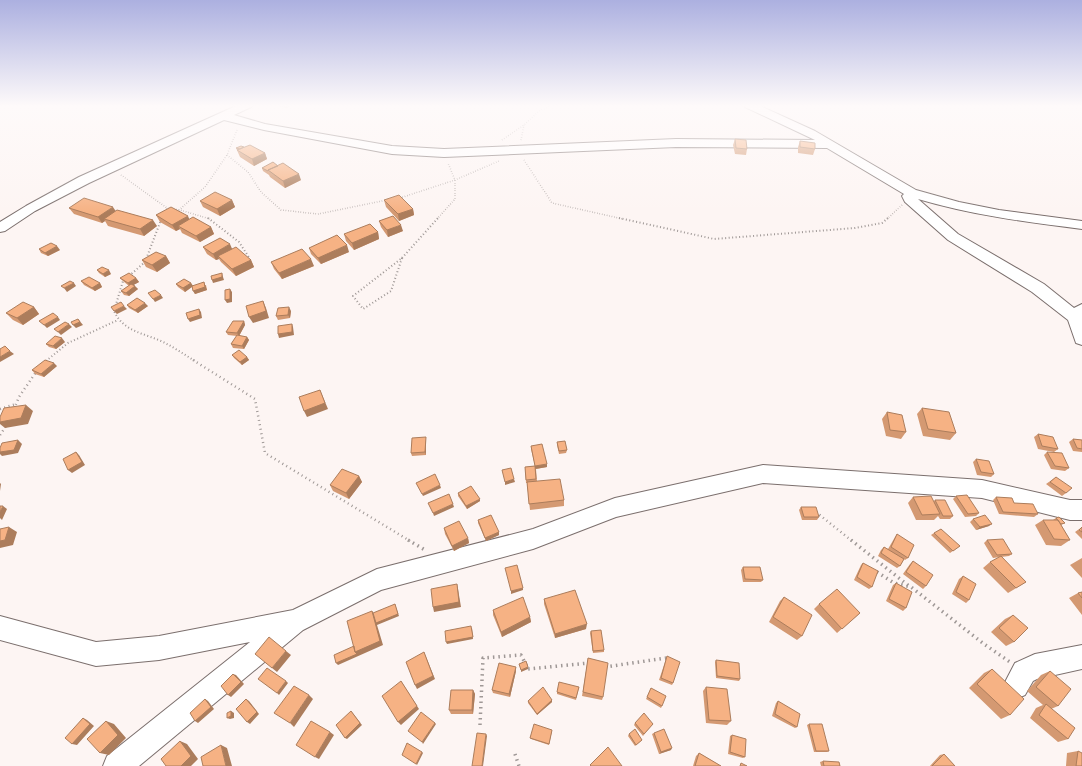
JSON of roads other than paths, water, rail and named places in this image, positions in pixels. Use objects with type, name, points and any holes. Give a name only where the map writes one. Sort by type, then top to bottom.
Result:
[{"type":"street","points":[[0,228],[6,222],[111,167],[169,141]]},
{"type":"street","points":[[341,141],[392,150],[444,153],[676,142],[829,144]]},
{"type":"street","points":[[824,141],[911,196],[953,237],[1078,313],[1082,339]]},
{"type":"street","points":[[911,196],[999,214],[1082,225]]},
{"type":"street","points":[[117,766],[294,622],[377,580],[533,539],[615,508],[763,474],[982,489],[1070,510],[1082,510]]},
{"type":"street","points":[[0,628],[96,654],[159,648],[294,622]]},
{"type":"street","points":[[1020,679],[1035,667],[1082,657]]}]
